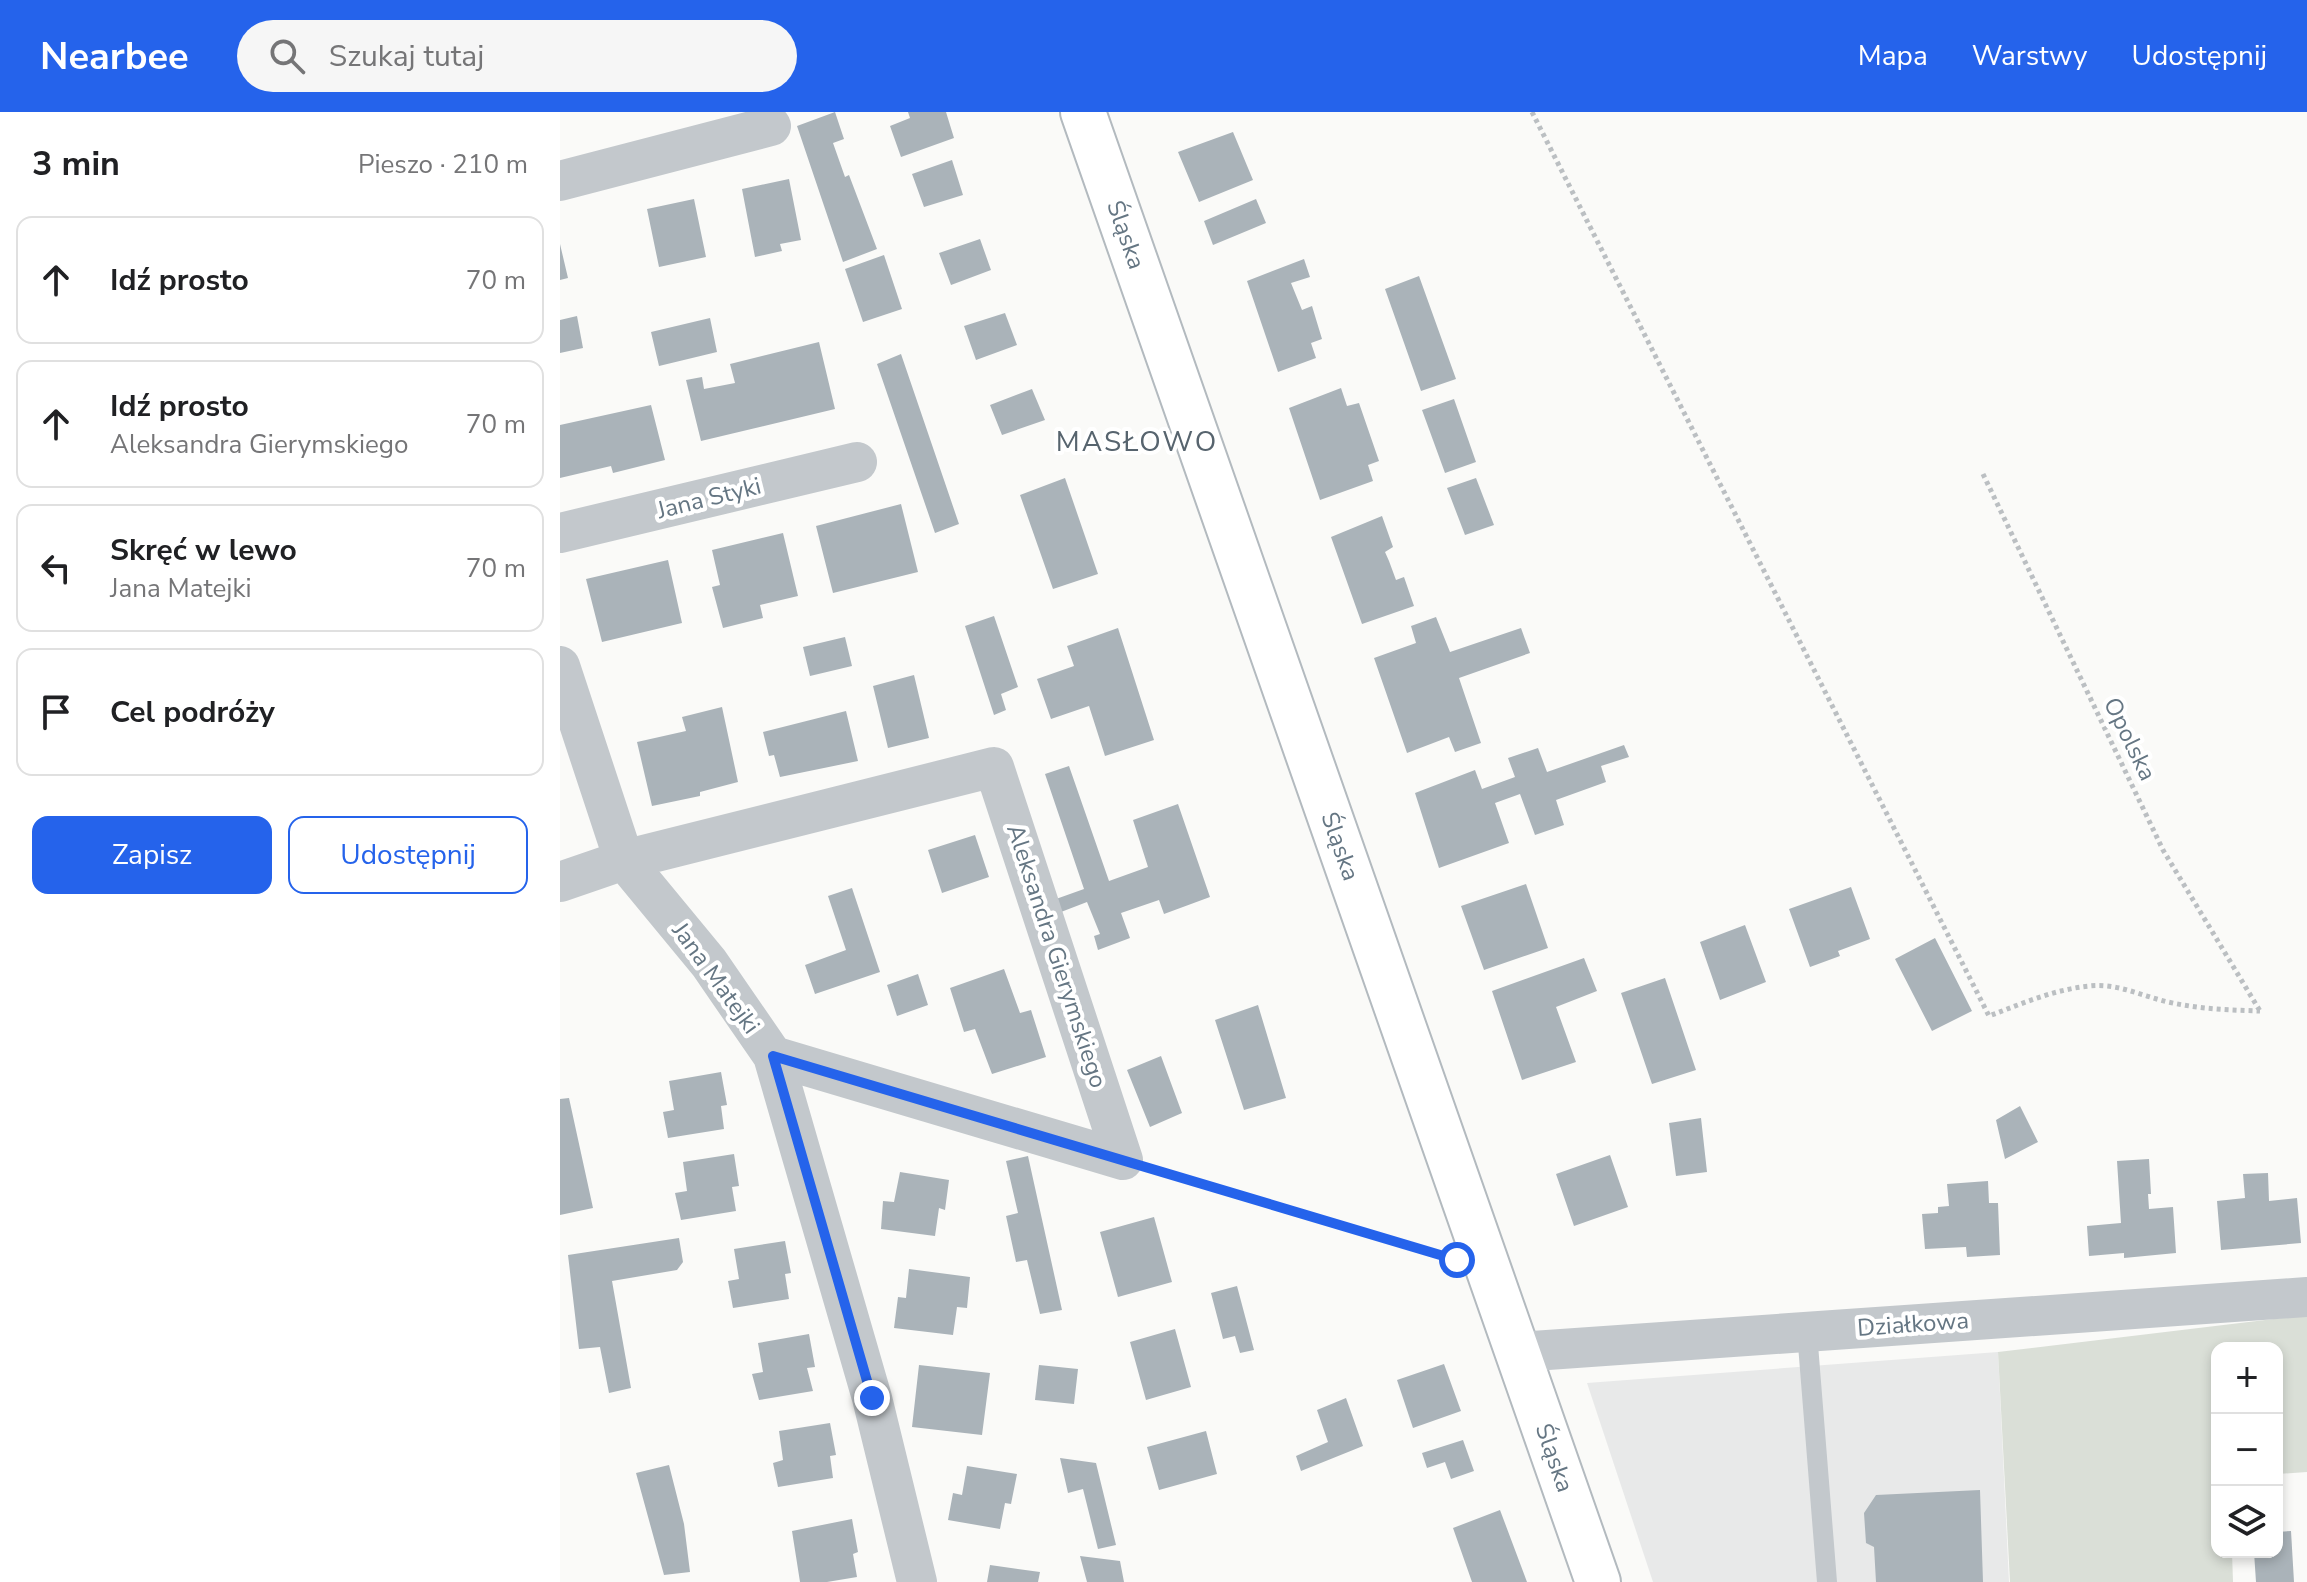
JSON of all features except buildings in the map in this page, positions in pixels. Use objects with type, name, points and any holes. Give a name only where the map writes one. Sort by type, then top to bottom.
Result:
[{"type":"street","name":"Śląska","points":[[1083,112],[1598,1582]]},
{"type":"street","points":[[560,181],[771,126]]},
{"type":"street","name":"Jana Styki","points":[[560,533],[857,462]]},
{"type":"street","name":"Jana Matejki","points":[[560,666],[624,860],[709,963],[773,1056],[872,1398],[917,1582]]},
{"type":"street","name":"Aleksandra Gierymskiego","points":[[624,860],[994,767],[1123,1160]]},
{"type":"street","points":[[560,882],[624,860]]},
{"type":"street","points":[[773,1056],[1123,1160]]},
{"type":"street","name":"Działkowa","points":[[1519,1352],[2307,1297]]},
{"type":"lane","points":[[1807,1332],[1827,1582]]},
{"type":"path","name":"Opolska","points":[[1532,112],[1989,1016],[2046,996],[2091,986],[2123,988],[2165,1001],[2207,1009],[2260,1011],[2163,850],[1983,474]]},
{"type":"path","points":[[1123,1160],[1442,1256]]},
{"type":"shaded area","points":[[2307,1315],[2307,1472],[2283,1474],[2283,1342],[2211,1342],[2211,1558],[2232,1558],[2233,1582],[2010,1582],[1998,1352]]},
{"type":"shaded area","points":[[1998,1352],[2009,1582],[1653,1582],[1587,1383]]},
{"type":"district","name":"MASŁOWO","points":[[1137,442]]},
{"type":"route","points":[[872,1398],[773,1056],[1457,1260]]}]
